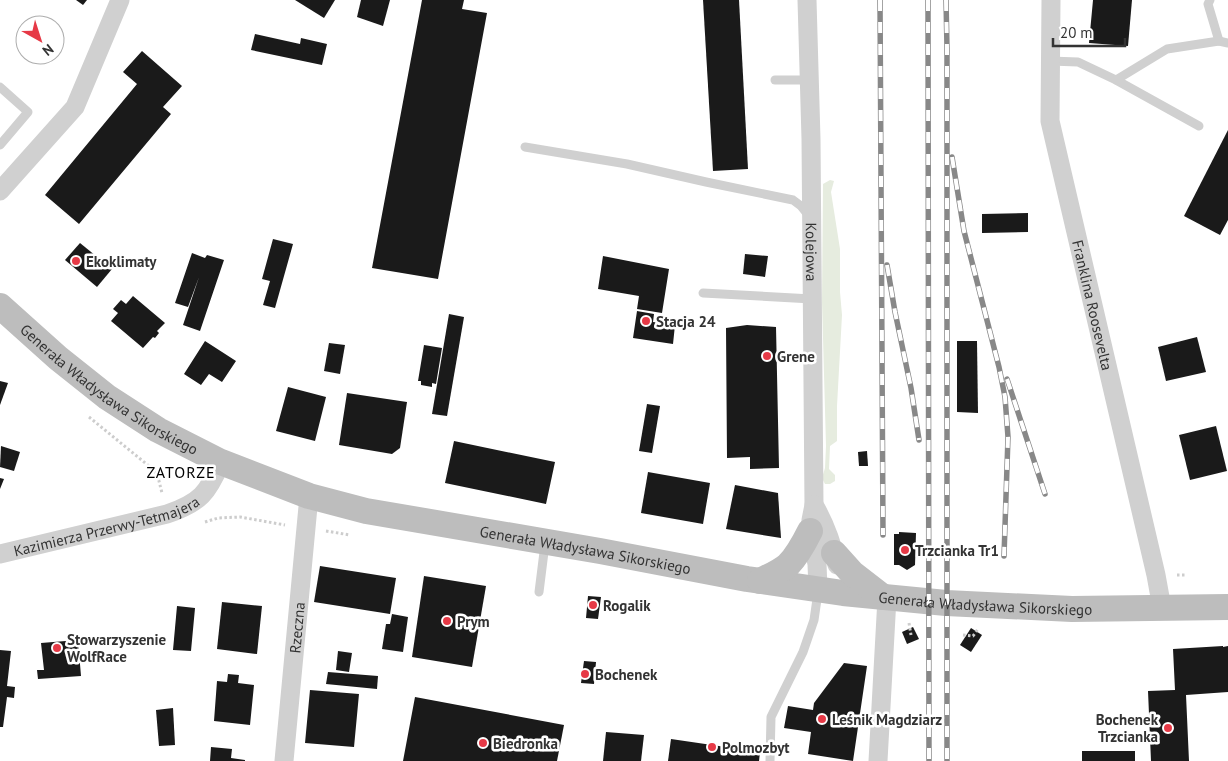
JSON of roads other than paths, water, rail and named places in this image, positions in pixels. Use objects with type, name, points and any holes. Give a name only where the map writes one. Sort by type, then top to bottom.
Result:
[{"type":"main road","name":"Generała Władysława Sikorskiego","points":[[0,306],[58,358],[107,397],[158,430],[221,462],[309,496],[366,511],[760,581],[830,591],[946,603],[1072,609],[1228,607]]},
{"type":"main road","points":[[760,581],[788,565],[802,546],[816,519]]},
{"type":"main road","points":[[834,553],[852,573],[885,597]]},
{"type":"street","points":[[0,191],[75,107],[120,0]]},
{"type":"street","name":"Kolejowa","points":[[807,0],[812,220],[812,403],[817,564],[830,591]]},
{"type":"street","name":"Franklina Roosevelta","points":[[1051,0],[1050,121],[1156,575],[1162,608]]},
{"type":"street","name":"Kazimierza Przerwy-Tetmajera","points":[[0,554],[182,509],[198,500],[213,482],[221,462]]},
{"type":"street","name":"Rzeczna","points":[[284,761],[309,496]]},
{"type":"street","name":"Kolejowa","points":[[816,519],[834,553],[839,572],[830,591]]},
{"type":"street","points":[[878,761],[885,597]]},
{"type":"lane","points":[[1116,80],[1167,49],[1223,42],[1208,4],[1210,0]]},
{"type":"lane","points":[[1050,61],[1078,62],[1116,80],[1199,126]]},
{"type":"lane","points":[[775,80],[809,80]]},
{"type":"lane","points":[[0,87],[28,112],[0,145]]},
{"type":"lane","points":[[526,147],[626,164],[793,200],[801,206],[812,220]]},
{"type":"lane","points":[[702,293],[812,299]]},
{"type":"lane","points":[[539,592],[545,542]]},
{"type":"lane","points":[[770,761],[771,717],[803,652],[814,620],[830,591]]},
{"type":"railway","points":[[880,0],[883,535]]},
{"type":"railway","points":[[928,0],[929,761]]},
{"type":"railway","points":[[946,0],[947,761]]},
{"type":"railway","points":[[952,157],[964,231],[1005,397],[1008,437],[1004,556]]},
{"type":"railway","points":[[887,265],[919,440]]},
{"type":"railway","points":[[1007,379],[1045,494]]},
{"type":"place","name":"Ekoklimaty","points":[[76,261]]},
{"type":"place","name":"Stacja 24","points":[[646,321]]},
{"type":"place","name":"Grene","points":[[767,356]]},
{"type":"place","name":"Trzcianka Tr1","points":[[905,550]]},
{"type":"place","name":"Rogalik","points":[[593,605]]},
{"type":"place","name":"Prym","points":[[447,621]]},
{"type":"place","name":"Stowarzyszenie WolfRace","points":[[57,648]]},
{"type":"place","name":"Bochenek","points":[[585,674]]},
{"type":"place","name":"Leśnik Magdziarz","points":[[822,719]]},
{"type":"place","name":"Bochenek Trzcianka","points":[[1168,728]]},
{"type":"place","name":"Biedronka","points":[[483,743]]},
{"type":"place","name":"Polmozbyt","points":[[712,747]]},
{"type":"district","name":"ZATORZE","points":[[181,472]]}]
